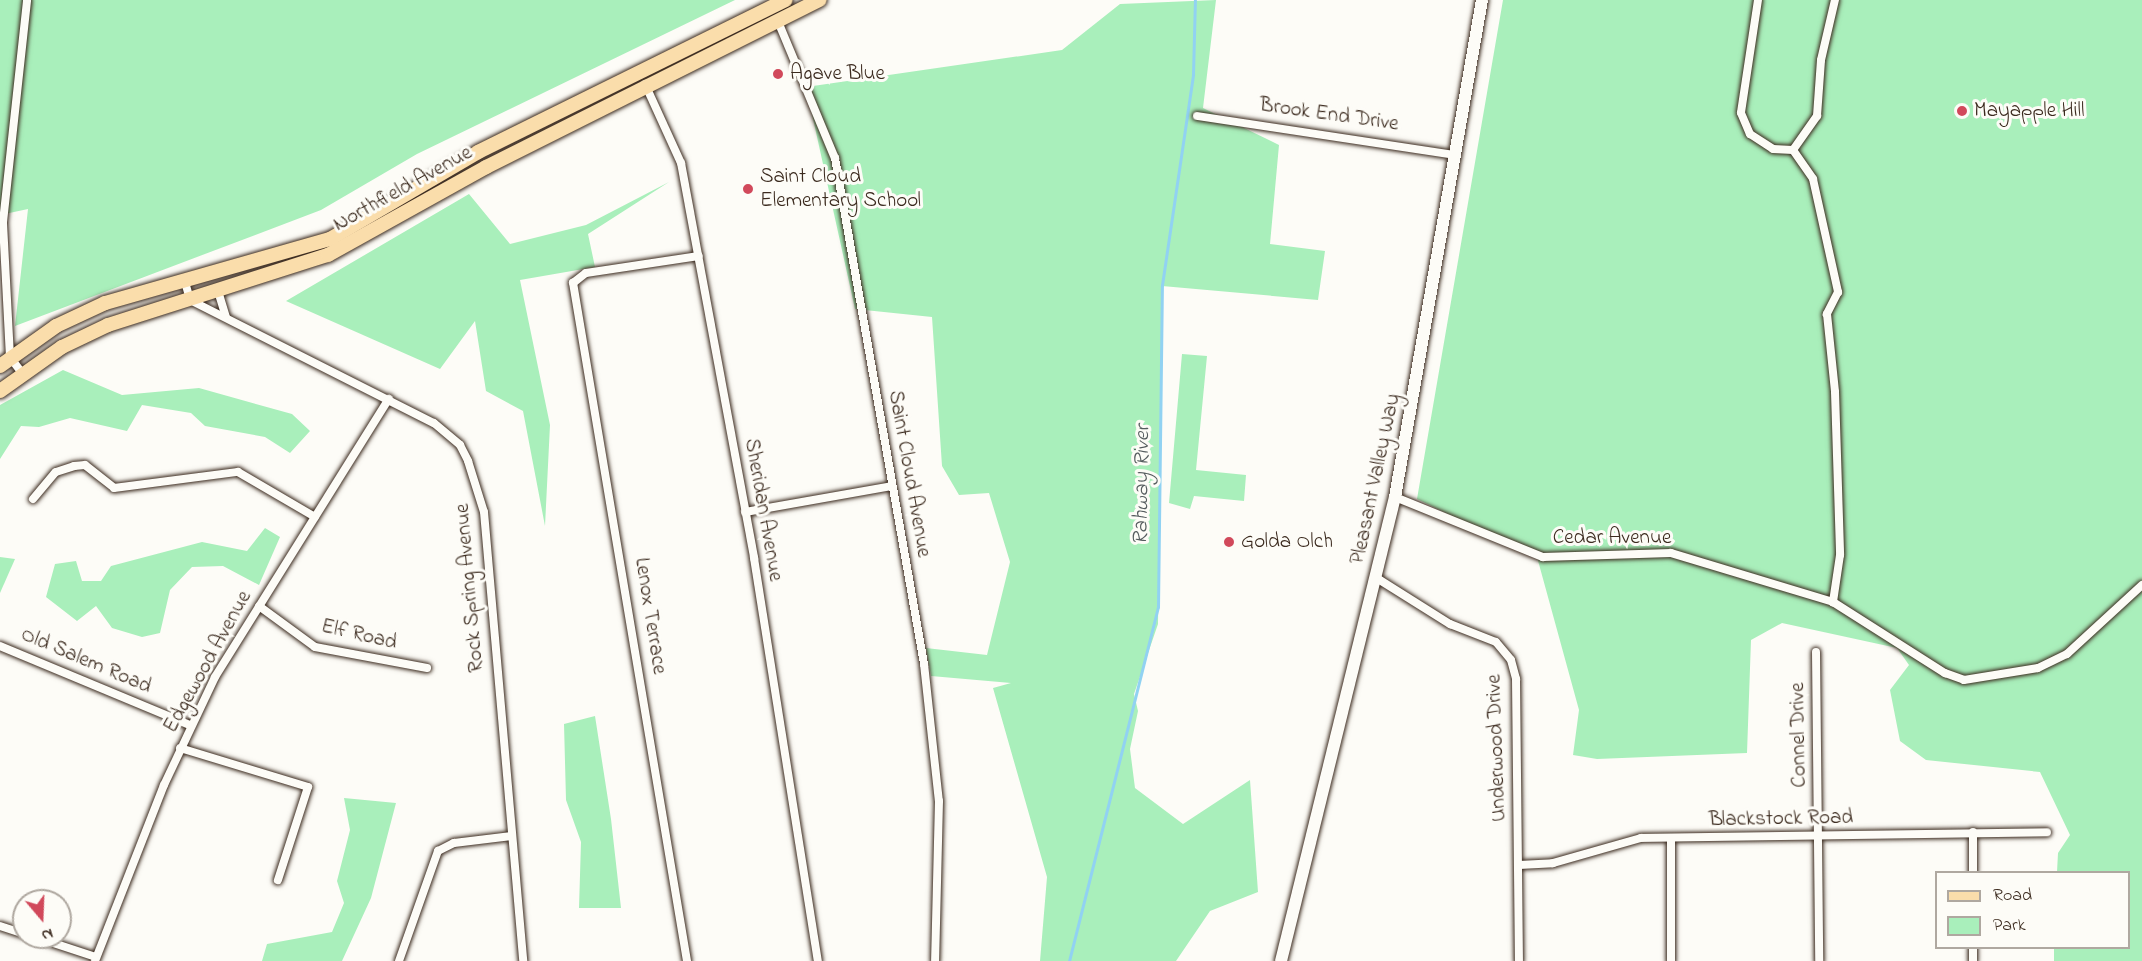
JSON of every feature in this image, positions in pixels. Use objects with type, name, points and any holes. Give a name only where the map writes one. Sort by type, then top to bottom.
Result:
[{"type":"main road","name":"Northfield Avenue","points":[[5,362],[56,326],[105,303],[330,239],[478,152],[786,0]]},
{"type":"main road","name":"Northfield Avenue","points":[[0,391],[22,373],[108,325],[328,255],[486,167],[819,0]]},
{"type":"main road","name":"Pleasant Valley Way","points":[[1281,961],[1395,497],[1482,0]]},
{"type":"street","points":[[22,373],[5,362],[2,278],[6,161],[27,0]]},
{"type":"street","points":[[1758,0],[1741,113],[1750,134],[1761,142],[1793,150],[1814,178],[1838,292],[1827,314],[1835,392],[1840,555],[1833,602]]},
{"type":"street","points":[[1793,150],[1817,116],[1821,60],[1835,0]]},
{"type":"street","name":"Saint Cloud Avenue","points":[[772,8],[835,158],[892,486],[933,729],[939,801],[934,961]]},
{"type":"street","name":"Sheridan Avenue","points":[[639,74],[681,163],[746,512],[818,961]]},
{"type":"street","name":"Brook End Drive","points":[[1197,116],[1455,155]]},
{"type":"street","name":"Lenox Terrace","points":[[687,961],[630,598],[573,289],[576,278],[699,256]]},
{"type":"street","points":[[185,282],[190,300]]},
{"type":"street","points":[[218,291],[218,305],[226,317]]},
{"type":"street","name":"Rock Spring Avenue","points":[[190,300],[434,423],[460,445],[479,488],[523,961]]},
{"type":"street","name":"Edgewood Avenue","points":[[96,959],[190,725],[259,606],[389,399]]},
{"type":"street","points":[[33,499],[56,472],[74,466],[85,465],[114,488],[238,472],[315,517]]},
{"type":"street","points":[[746,512],[892,486]]},
{"type":"street","name":"Cedar Avenue","points":[[1395,497],[1543,557],[1671,553],[1833,602],[1945,674],[1964,680],[2038,668],[2067,654],[2142,585]]},
{"type":"street","name":"Underwood Drive","points":[[1375,577],[1449,624],[1496,642],[1511,660],[1516,679],[1519,961]]},
{"type":"street","name":"Elf Road","points":[[259,606],[315,647],[427,668]]},
{"type":"street","name":"Old Salem Road","points":[[0,646],[190,725]]},
{"type":"street","name":"Connel Drive","points":[[1816,652],[1819,961]]},
{"type":"street","points":[[180,748],[308,787],[278,880]]},
{"type":"street","points":[[1973,832],[1973,871]]},
{"type":"street","name":"Blackstock Road","points":[[1519,865],[1554,863],[1623,840],[2047,832]]},
{"type":"street","points":[[399,961],[438,851],[454,843],[512,836]]},
{"type":"street","points":[[1671,838],[1671,961]]},
{"type":"street","points":[[68,949],[96,959]]},
{"type":"green space","points":[[0,0],[735,0],[417,154],[321,210],[15,326],[28,209],[0,215]]},
{"type":"green space","points":[[1216,0],[1203,108],[1279,145],[1270,244],[1325,251],[1318,300],[1162,286],[1158,624],[1134,694],[1138,711],[1130,749],[1135,788],[1183,824],[1250,780],[1258,892],[1210,911],[1176,961],[1040,961],[1047,877],[993,688],[1011,683],[931,676],[926,648],[987,655],[1010,562],[989,493],[959,495],[942,466],[932,317],[855,309],[806,87],[1062,50],[1120,4]]},
{"type":"green space","points":[[1503,0],[2142,0],[2142,961],[2054,961],[2054,949],[2130,949],[2130,871],[2057,871],[2058,853],[2070,835],[2040,772],[1926,760],[1900,741],[1890,690],[1909,665],[1897,648],[1782,623],[1751,640],[1747,753],[1597,759],[1573,755],[1579,710],[1537,557],[1417,499]]},
{"type":"green space","points":[[669,182],[588,234],[595,267],[520,280],[550,425],[545,526],[523,411],[486,391],[475,321],[440,369],[286,301],[469,194],[510,244],[586,225]]},
{"type":"green space","points":[[1182,354],[1207,356],[1196,470],[1246,475],[1244,501],[1194,496],[1190,509],[1169,503]]},
{"type":"green space","points":[[63,370],[122,395],[199,388],[292,414],[310,431],[290,453],[265,437],[205,426],[191,413],[142,405],[127,431],[70,418],[39,427],[21,426],[0,459],[0,405]]},
{"type":"green space","points":[[265,528],[280,537],[259,585],[223,566],[192,567],[170,590],[160,633],[142,637],[112,628],[96,606],[77,621],[46,597],[55,564],[76,561],[82,581],[101,581],[111,566],[202,542],[247,551]]},
{"type":"green space","points":[[0,557],[15,559],[0,593]]},
{"type":"green space","points":[[595,716],[611,819],[621,908],[579,908],[581,842],[566,800],[564,724]]},
{"type":"green space","points":[[344,798],[396,803],[371,898],[342,961],[262,961],[267,944],[332,932],[344,903],[337,881],[350,830]]},
{"type":"waterway","name":"Rahway River","points":[[1069,961],[1158,607],[1162,285],[1193,74],[1195,0]]},
{"type":"place","name":"Agave Blue","points":[[778,74]]},
{"type":"place","name":"Mayapple Hill","points":[[1962,111]]},
{"type":"place","name":"Saint Cloud Elementary School","points":[[748,189]]},
{"type":"place","name":"Golda Olch","points":[[1229,542]]}]
